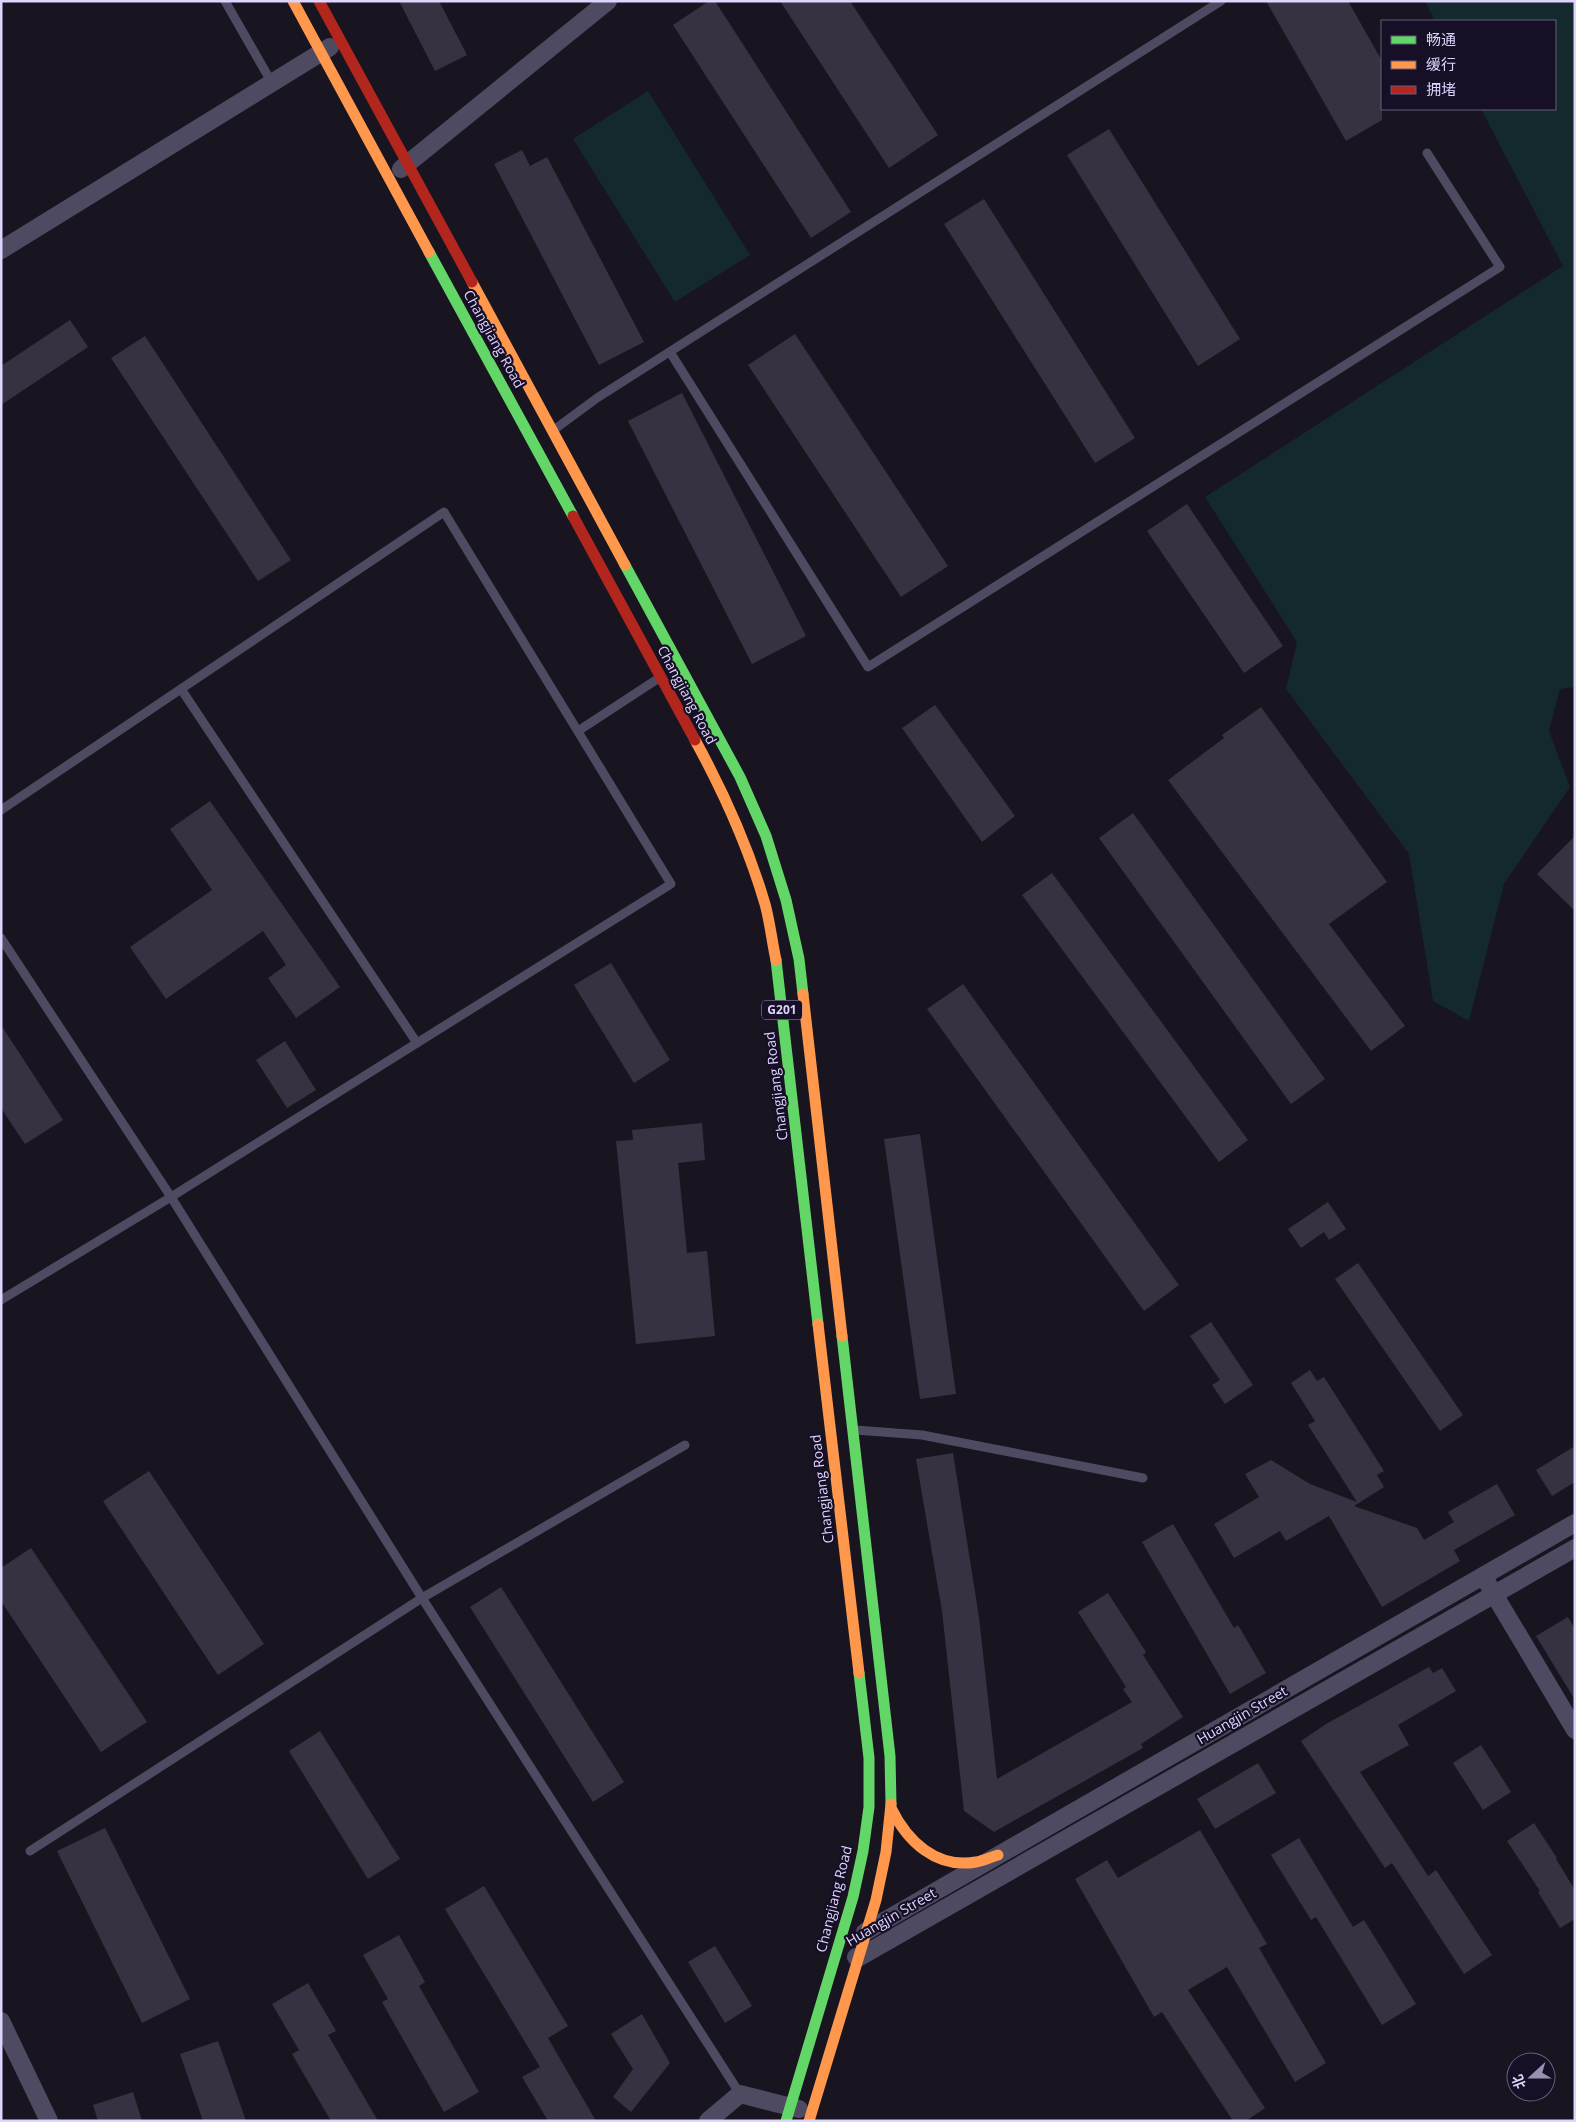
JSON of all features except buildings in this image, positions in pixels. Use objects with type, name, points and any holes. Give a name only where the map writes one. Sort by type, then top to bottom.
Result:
[{"type":"highway","name":"Changjiang Road","points":[[293,1],[720,788],[744,842],[765,905],[777,967],[869,1758],[869,1808],[863,1851],[853,1897],[788,2114]]},
{"type":"highway","name":"Changjiang Road","points":[[319,1],[740,777],[766,836],[786,900],[799,959],[890,1756],[891,1808],[886,1852],[866,1930],[811,2116]]},
{"type":"highway","points":[[891,1808],[901,1829],[917,1845],[936,1856],[954,1862],[976,1862],[998,1855]]},
{"type":"street","points":[[390,179],[608,1]]},
{"type":"street","points":[[1,250],[341,40]]},
{"type":"street","name":"Huangjin Street","points":[[1575,1523],[838,1947],[858,1958],[1575,1548]]},
{"type":"street","points":[[1482,1576],[1575,1730]]},
{"type":"street","points":[[1,2021],[49,2121]]},
{"type":"street","points":[[708,2121],[740,2094],[788,2114],[811,2116]]},
{"type":"lane","points":[[225,1],[272,83]]},
{"type":"lane","points":[[552,431],[597,398],[1222,1]]},
{"type":"lane","points":[[670,352],[868,667],[1500,267],[1427,152]]},
{"type":"lane","points":[[1,810],[444,512],[671,884],[171,1197],[1,1300]]},
{"type":"lane","points":[[578,731],[660,677]]},
{"type":"lane","points":[[181,689],[417,1043]]},
{"type":"lane","points":[[1,938],[171,1197],[422,1598],[740,2094]]},
{"type":"lane","points":[[853,1430],[922,1435],[1143,1478]]},
{"type":"lane","points":[[30,1851],[422,1598],[685,1445]]},
{"type":"green space","points":[[1425,1],[1575,1],[1575,687],[1560,689],[1549,731],[1570,787],[1504,884],[1469,1021],[1433,1001],[1409,854],[1286,689],[1297,642],[1205,497],[1563,266],[1482,110],[1556,110],[1556,20],[1434,20]]},
{"type":"green space","points":[[648,91],[750,255],[675,302],[573,139]]},
{"type":"traffic: fast","points":[[429,252],[573,516]]},
{"type":"traffic: fast","points":[[625,565],[740,777],[766,836],[786,900],[799,959],[803,994]]},
{"type":"traffic: fast","points":[[776,960],[818,1324]]},
{"type":"traffic: fast","points":[[842,1336],[890,1756],[891,1804]]},
{"type":"traffic: fast","points":[[786,2121],[853,1897],[863,1851],[869,1807],[869,1758],[859,1673]]},
{"type":"traffic: slow","points":[[293,1],[429,252]]},
{"type":"traffic: slow","points":[[472,282],[625,565]]},
{"type":"traffic: slow","points":[[695,740],[716,780],[751,861],[767,911],[776,960]]},
{"type":"traffic: slow","points":[[803,994],[842,1336]]},
{"type":"traffic: slow","points":[[818,1324],[859,1673]]},
{"type":"traffic: slow","points":[[809,2121],[876,1900],[886,1852],[891,1804]]},
{"type":"traffic: slow","points":[[891,1808],[905,1831],[914,1841],[936,1857],[962,1863],[979,1861],[998,1855]]},
{"type":"traffic: jam","points":[[319,1],[472,282]]},
{"type":"traffic: jam","points":[[573,516],[695,740]]}]
